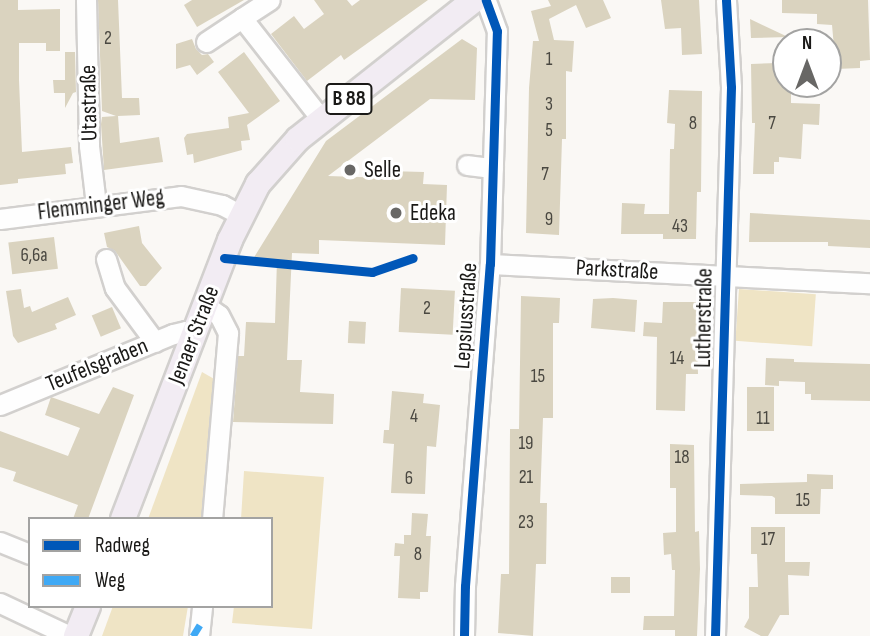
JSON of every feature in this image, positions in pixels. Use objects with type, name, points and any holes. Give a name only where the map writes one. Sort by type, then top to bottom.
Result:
[{"type":"main road","name":"Jenaer Straße","points":[[124,517],[241,215],[258,184],[283,153],[474,0]]},
{"type":"main road","points":[[76,636],[88,608]]},
{"type":"street","name":"Utastraße","points":[[86,0],[89,146],[96,205]]},
{"type":"street","points":[[206,42],[270,0]]},
{"type":"street","name":"Lepsiusstraße","points":[[464,636],[468,546],[490,264],[497,31],[486,0]]},
{"type":"street","name":"Lutherstraße","points":[[715,636],[730,87],[726,0]]},
{"type":"street","points":[[242,18],[323,120]]},
{"type":"street","points":[[467,164],[493,168]]},
{"type":"street","name":"Flemminger Weg","points":[[0,219],[181,196],[222,205],[241,215]]},
{"type":"street","points":[[106,259],[115,288],[155,342]]},
{"type":"street","name":"Parkstraße","points":[[490,264],[870,283]]},
{"type":"street","points":[[205,305],[219,315],[228,333],[212,517]]},
{"type":"street","name":"Teufelsgraben","points":[[0,405],[155,342],[186,331],[194,335]]},
{"type":"street","points":[[0,542],[28,553]]},
{"type":"street","points":[[0,603],[70,636]]},
{"type":"street","points":[[199,636],[202,608]]},
{"type":"shaded area","points":[[739,289],[816,294],[812,346],[735,341]]},
{"type":"shaded area","points":[[202,372],[216,380],[202,517],[149,517]]},
{"type":"shaded area","points":[[244,471],[324,477],[312,629],[232,623],[234,608],[273,608],[273,517],[241,517]]},
{"type":"shaded area","points":[[112,608],[188,608],[183,636],[102,636]]},
{"type":"building","points":[[0,0],[18,0],[18,10],[60,9],[60,51],[46,51],[46,43],[19,43],[19,80],[22,152],[71,147],[73,163],[65,164],[66,174],[18,179],[18,183],[0,185]]},
{"type":"building","points":[[98,0],[118,0],[122,98],[139,98],[140,115],[118,116],[120,143],[159,137],[163,162],[104,170],[102,117],[116,116],[102,111]]},
{"type":"building","points":[[192,0],[244,0],[197,27],[184,5]]},
{"type":"building","points":[[314,0],[347,0],[352,6],[360,0],[428,0],[344,60],[341,55],[307,81],[271,34],[294,16],[304,29],[324,14]]},
{"type":"building","points":[[548,0],[603,0],[611,18],[586,28],[576,5],[549,19],[554,40],[574,41],[572,72],[566,71],[566,139],[562,139],[559,235],[526,233],[529,88],[533,41],[539,41],[531,11],[551,6]]},
{"type":"building","points":[[661,0],[699,0],[702,54],[682,55],[681,28],[665,29]]},
{"type":"building","points":[[782,0],[868,0],[870,60],[860,61],[860,68],[842,69],[842,28],[817,24],[817,14],[782,13]]},
{"type":"building","points":[[750,19],[772,29],[772,37],[751,38]]},
{"type":"building","points":[[192,39],[196,49],[202,55],[208,54],[214,62],[197,75],[190,65],[176,69],[176,44]]},
{"type":"building","points":[[462,39],[477,48],[475,100],[430,99],[328,176],[387,178],[387,171],[424,172],[423,184],[447,185],[445,245],[319,240],[319,254],[292,253],[287,360],[302,360],[300,392],[334,394],[333,424],[233,422],[238,356],[244,356],[246,322],[275,323],[277,260],[253,259],[326,141]]},
{"type":"building","points":[[65,52],[75,52],[76,92],[65,108],[65,93],[54,93],[53,80],[65,80]]},
{"type":"building","points":[[244,52],[280,101],[247,125],[250,140],[241,141],[242,150],[194,163],[193,154],[187,155],[184,138],[187,134],[229,128],[228,117],[249,113],[218,72]]},
{"type":"building","points":[[772,63],[772,98],[791,98],[791,103],[820,104],[819,125],[803,124],[801,159],[779,157],[779,162],[774,162],[774,174],[753,174],[755,123],[752,123],[751,64]]},
{"type":"building","points":[[669,90],[702,91],[701,192],[697,192],[696,239],[663,239],[663,234],[621,234],[622,203],[645,204],[644,214],[669,214],[670,149],[674,149],[675,124],[667,123]]},
{"type":"building","points":[[750,213],[870,220],[870,248],[828,246],[828,242],[749,242]]},
{"type":"building","points":[[139,226],[142,243],[162,268],[146,286],[140,286],[115,251],[107,247],[104,233]]},
{"type":"building","points":[[54,237],[58,269],[12,274],[8,243]]},
{"type":"building","points":[[401,288],[455,291],[453,335],[399,332]]},
{"type":"building","points":[[21,289],[24,308],[30,306],[32,312],[68,297],[76,315],[55,324],[57,329],[18,343],[13,336],[6,291]]},
{"type":"building","points":[[521,296],[560,298],[559,323],[553,323],[553,418],[543,418],[540,503],[547,503],[546,564],[536,564],[533,636],[498,633],[501,574],[509,574],[510,429],[519,429]]},
{"type":"building","points":[[593,299],[637,300],[635,332],[591,328]]},
{"type":"building","points":[[663,302],[696,302],[698,374],[686,374],[685,411],[656,410],[657,337],[643,336],[644,322],[662,323]]},
{"type":"building","points":[[112,307],[121,328],[101,337],[92,316]]},
{"type":"building","points":[[349,321],[366,322],[365,344],[348,343]]},
{"type":"building","points":[[766,358],[794,359],[794,362],[870,364],[870,401],[811,400],[811,394],[805,394],[805,382],[779,381],[779,386],[765,385]]},
{"type":"building","points":[[113,387],[134,395],[89,517],[74,517],[78,505],[13,481],[16,472],[0,467],[0,431],[68,456],[80,428],[45,415],[51,397],[99,414]]},
{"type":"building","points":[[747,387],[774,387],[774,431],[747,431]]},
{"type":"building","points":[[392,391],[424,394],[423,403],[440,405],[436,447],[427,446],[425,494],[391,493],[394,444],[383,443],[384,430],[389,430]]},
{"type":"building","points":[[670,444],[694,445],[695,532],[699,531],[700,569],[697,636],[675,636],[675,630],[643,630],[644,616],[674,616],[675,570],[672,570],[671,554],[664,555],[663,533],[676,532],[676,488],[670,488]]},
{"type":"building","points":[[807,474],[833,475],[833,489],[821,489],[820,514],[775,514],[775,498],[772,496],[740,495],[740,484],[807,482]]},
{"type":"building","points":[[412,513],[428,514],[426,536],[431,536],[428,592],[420,592],[420,599],[398,598],[400,556],[394,556],[395,543],[404,544],[404,535],[411,535]]},
{"type":"building","points":[[751,527],[785,527],[785,562],[810,562],[809,576],[788,575],[789,615],[780,615],[768,636],[761,636],[744,627],[749,618],[749,587],[758,587],[757,554],[751,554]]},
{"type":"building","points":[[611,577],[630,577],[630,593],[611,593]]},
{"type":"marked path","points":[[193,636],[200,625]]},
{"type":"cycle path","points":[[464,636],[465,586],[490,264],[497,31],[486,0]]},
{"type":"cycle path","points":[[715,636],[731,87],[726,0]]},
{"type":"cycle path","points":[[224,258],[372,272],[413,258]]},
{"type":"place","name":"Selle","points":[[350,170]]},
{"type":"place","name":"Edeka","points":[[396,213]]}]
